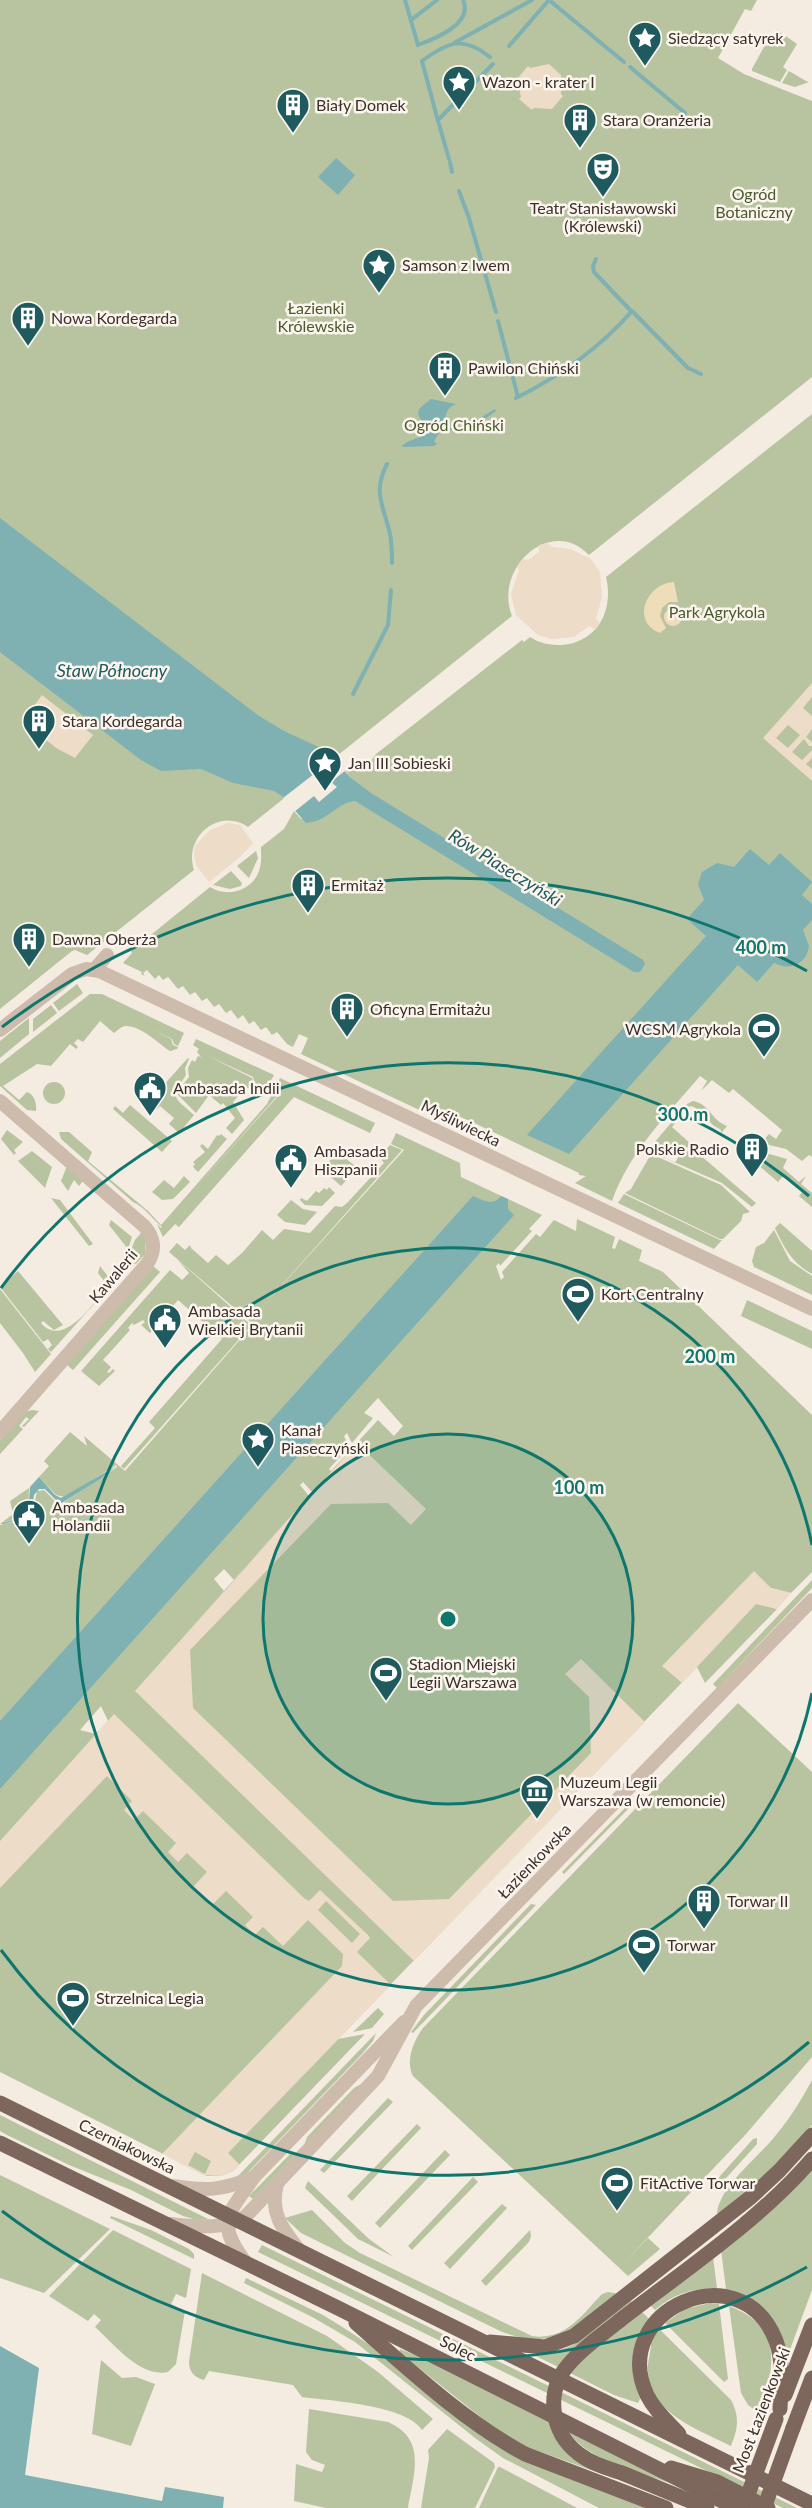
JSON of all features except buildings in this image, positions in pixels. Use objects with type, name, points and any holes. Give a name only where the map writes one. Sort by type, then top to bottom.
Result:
[{"type":"main road","name":"Czerniakowska","points":[[0,2103],[165,2185],[231,2221]]},
{"type":"main road","points":[[707,2508],[673,2492],[581,2456],[563,2437],[553,2409],[554,2392],[568,2364],[747,2211],[812,2135]]},
{"type":"main road","points":[[0,2142],[162,2223]]},
{"type":"main road","points":[[481,2341],[530,2347],[553,2345],[574,2336],[747,2211],[789,2185],[812,2159]]},
{"type":"main road","name":"Solec","points":[[231,2221],[302,2253],[812,2504]]},
{"type":"main road","name":"Solec","points":[[162,2223],[340,2309],[736,2508]]},
{"type":"main road","points":[[687,2443],[658,2411],[645,2388],[641,2367],[645,2343],[655,2323],[670,2309],[692,2298],[711,2295],[732,2299],[750,2308],[766,2323],[776,2341],[782,2369],[778,2414]]},
{"type":"main road","points":[[340,2309],[388,2352],[488,2432],[525,2454],[666,2508]]},
{"type":"main road","name":"Most Łazienkowski","points":[[743,2508],[812,2325]]},
{"type":"main road","points":[[764,2508],[812,2378]]},
{"type":"main road","points":[[796,2422],[812,2404]]},
{"type":"main road","points":[[651,2464],[706,2478],[768,2508]]},
{"type":"street","points":[[0,1030],[72,974],[81,970],[95,969],[107,955]]},
{"type":"street","name":"Myśliwiecka","points":[[95,969],[812,1309]]},
{"type":"street","name":"Kawalerii","points":[[0,1101],[144,1226],[153,1240],[153,1251],[147,1264],[0,1432]]},
{"type":"street","name":"Łazienkowska","points":[[408,2018],[254,2177],[231,2208],[231,2221],[246,2216],[378,2076],[416,2006],[812,1600]]},
{"type":"street","name":"Łazienkowska","points":[[165,2185],[224,2189],[254,2177]]},
{"type":"street","points":[[277,2184],[274,2203],[278,2220],[302,2253]]},
{"type":"street","points":[[162,2223],[204,2226],[231,2221],[232,2243],[246,2263]]},
{"type":"green space","name":"Łazienki Królewskie","points":[[0,0],[757,0],[751,11],[745,9],[718,58],[744,74],[812,101],[812,377],[589,555],[574,544],[558,541],[543,544],[529,552],[518,565],[511,581],[508,598],[512,616],[248,827],[226,820],[206,828],[194,846],[192,858],[194,870],[87,955],[72,951],[0,1009]]},
{"type":"green space","points":[[777,30],[797,44],[783,67],[787,70],[780,82],[752,71],[765,45],[768,46]]},
{"type":"green space","points":[[789,71],[809,82],[795,87],[782,83]]},
{"type":"green space","name":"Park Agrykola","points":[[812,414],[812,1157],[809,1155],[802,1161],[786,1149],[761,1143],[769,1134],[776,1139],[782,1130],[733,1089],[729,1093],[712,1080],[701,1091],[707,1081],[700,1076],[639,1150],[612,1201],[575,1183],[586,1176],[579,1175],[472,1122],[454,1114],[456,1117],[451,1125],[301,1054],[308,1038],[299,1034],[293,1047],[287,1044],[277,1032],[272,1035],[266,1027],[261,1030],[254,1021],[249,1024],[243,1015],[238,1019],[231,1010],[226,1013],[219,1004],[214,1007],[207,998],[202,1001],[195,992],[190,995],[183,986],[178,989],[168,977],[163,980],[159,975],[155,979],[147,970],[143,973],[145,976],[141,974],[142,972],[123,963],[132,953],[131,951],[210,887],[224,892],[245,888],[256,878],[260,868],[261,847],[284,829],[294,811],[301,819],[351,778],[345,770],[367,766],[376,754],[522,640],[524,642],[530,637],[546,644],[562,645],[575,643],[594,631],[605,612],[608,601],[606,577]]},
{"type":"green space","points":[[256,851],[258,858],[249,878],[237,866]]},
{"type":"green space","points":[[231,871],[242,883],[241,886],[230,889],[213,885]]},
{"type":"green space","points":[[77,984],[83,993],[59,1011],[53,1003]]},
{"type":"green space","points":[[90,994],[102,994],[184,1033],[178,1046],[172,1039],[151,1029],[171,1039],[173,1045],[178,1047],[177,1049],[170,1051],[132,1027],[122,1027],[114,1033],[100,1021],[83,1042],[78,1039],[74,1043],[78,1047],[76,1049],[70,1044],[51,1066],[37,1064],[3,1086],[19,1100],[27,1092],[32,1095],[36,1111],[27,1110],[0,1086],[0,1064]]},
{"type":"green space","points":[[51,1005],[57,1013],[33,1032],[33,1019]]},
{"type":"green space","points":[[29,1018],[29,1034],[0,1058],[0,1041]]},
{"type":"green space","points":[[196,1039],[274,1075],[266,1089],[255,1084],[253,1077],[206,1055],[252,1078],[255,1085],[266,1090],[264,1095],[246,1087],[233,1102],[244,1120],[232,1134],[226,1128],[235,1118],[223,1103],[221,1105],[209,1095],[196,1113],[178,1095],[179,1089],[189,1077],[188,1068],[192,1060],[195,1062],[198,1056],[201,1057],[197,1052],[199,1049],[193,1045]]},
{"type":"green space","points":[[188,1058],[185,1068],[186,1075],[176,1097],[194,1115],[179,1133],[169,1124],[174,1118],[160,1106],[156,1110],[142,1099],[151,1089],[162,1093],[164,1091],[161,1088]]},
{"type":"green space","points":[[280,1078],[375,1123],[370,1133],[294,1097],[179,1227],[175,1224],[163,1237],[157,1224],[162,1227],[61,1139],[59,1132],[69,1132],[92,1152],[88,1161],[148,1211],[161,1225],[267,1104],[272,1094],[277,1096],[194,1190],[278,1096],[273,1093]]},
{"type":"green space","points":[[54,1082],[62,1085],[65,1093],[62,1101],[54,1104],[46,1101],[43,1093],[46,1085]]},
{"type":"green space","points":[[693,1101],[703,1105],[717,1120],[727,1126],[721,1133],[721,1130],[690,1106],[672,1127],[692,1145],[678,1152],[670,1148],[665,1158],[667,1159],[651,1152],[654,1143],[687,1104]]},
{"type":"green space","points":[[130,1105],[172,1141],[162,1152],[113,1109],[115,1106],[123,1113]]},
{"type":"green space","points":[[7,1130],[23,1142],[14,1150],[16,1153],[14,1155],[1,1139]]},
{"type":"green space","points":[[396,1133],[460,1163],[461,1177],[542,1215],[529,1229],[532,1231],[500,1266],[499,1263],[496,1266],[501,1280],[504,1277],[502,1272],[536,1234],[540,1237],[554,1220],[576,1231],[577,1219],[615,1237],[612,1248],[615,1249],[619,1239],[642,1250],[639,1261],[663,1272],[812,1415],[812,1572],[791,1593],[771,1588],[756,1603],[777,1609],[705,1683],[697,1667],[338,2039],[365,2034],[233,2171],[221,2176],[207,2176],[0,2072],[0,1525],[32,1515],[37,1491],[44,1490],[61,1504],[117,1467],[116,1465],[65,1497],[56,1495],[39,1477],[49,1466],[44,1461],[70,1432],[87,1446],[84,1436],[125,1471],[251,1327],[232,1311],[250,1327],[124,1469],[121,1466],[155,1428],[149,1422],[222,1339],[178,1300],[150,1333],[141,1325],[145,1322],[143,1320],[134,1325],[132,1323],[128,1328],[130,1330],[103,1360],[111,1367],[107,1372],[113,1369],[115,1371],[99,1386],[81,1371],[170,1270],[182,1280],[189,1273],[178,1260],[251,1325],[253,1324],[169,1252],[177,1243],[185,1250],[190,1245],[208,1263],[216,1255],[228,1265],[262,1230],[273,1240],[284,1229],[310,1233],[335,1206],[342,1207],[347,1203],[384,1163],[379,1157],[390,1145],[402,1150],[257,1313],[404,1150],[391,1144]],"holes":[[[378,1398],[403,1426],[394,1436],[378,1420],[331,1471],[329,1469],[349,1447],[344,1436],[347,1433],[352,1443],[373,1418],[364,1413]],[[303,1482],[313,1493],[249,1563],[309,1496],[300,1485]],[[224,1569],[234,1580],[224,1591],[214,1579]],[[101,1706],[108,1721],[96,1734],[80,1730]]]},
{"type":"green space","points":[[221,1134],[227,1139],[198,1172],[193,1167],[195,1164],[193,1162],[205,1152],[200,1146],[202,1144],[208,1149],[217,1135]]},
{"type":"green space","points":[[744,1142],[755,1150],[787,1159],[783,1168],[799,1182],[806,1176],[801,1184],[812,1193],[812,1207],[799,1196],[803,1191],[784,1175],[778,1182],[742,1151],[744,1148],[741,1145]]},
{"type":"green space","points":[[691,1150],[699,1157],[700,1155],[756,1203],[752,1207],[722,1183],[675,1163],[680,1154]]},
{"type":"green space","points":[[32,1151],[52,1167],[45,1188],[18,1161]]},
{"type":"green space","points":[[337,1152],[358,1168],[341,1186],[325,1172],[330,1160]]},
{"type":"green space","points":[[651,1154],[721,1185],[750,1212],[743,1214],[741,1221],[723,1239],[720,1239],[625,1193],[631,1189]]},
{"type":"green space","points":[[67,1166],[84,1179],[79,1186],[74,1180],[68,1191],[61,1181]]},
{"type":"green space","points":[[184,1176],[190,1182],[173,1199],[162,1200],[152,1192],[164,1180],[174,1188]]},
{"type":"green space","points":[[329,1187],[335,1193],[322,1206],[305,1205],[300,1200],[301,1198],[307,1201],[316,1191],[319,1193]]},
{"type":"green space","points":[[624,1194],[722,1240],[714,1249],[618,1203]]},
{"type":"green space","points":[[51,1198],[60,1200],[93,1244],[89,1246]]},
{"type":"green space","points":[[291,1200],[303,1209],[317,1212],[305,1225],[285,1222],[277,1215]]},
{"type":"green space","points":[[111,1220],[132,1237],[128,1249],[109,1225]]},
{"type":"green space","points":[[780,1223],[812,1251],[812,1274],[799,1265],[785,1248],[775,1228]]},
{"type":"green space","points":[[774,1230],[790,1261],[812,1276],[812,1295],[754,1267],[752,1261],[756,1247],[764,1243]]},
{"type":"green space","points":[[142,1232],[146,1239],[145,1254],[136,1264],[126,1262],[135,1240]]},
{"type":"green space","points":[[100,1266],[113,1283],[51,1352],[48,1349],[52,1345],[48,1339],[43,1342],[0,1287],[18,1271],[63,1325],[54,1330],[43,1321],[41,1323],[50,1330],[59,1331],[78,1321],[108,1286],[98,1273]]},
{"type":"green space","points":[[153,1266],[160,1272],[73,1370],[66,1364]]},
{"type":"green space","points":[[0,1289],[51,1354],[35,1372],[0,1323]]},
{"type":"green space","points":[[747,1300],[812,1331],[812,1349],[741,1316]]},
{"type":"green space","points":[[39,1411],[24,1427],[22,1426],[29,1419],[26,1417],[19,1426],[23,1429],[0,1454],[0,1440],[24,1412]]},
{"type":"green space","points":[[29,1488],[28,1514],[0,1524],[13,1514],[10,1501]]},
{"type":"green space","points":[[812,1580],[812,1588],[717,1688],[713,1684]]},
{"type":"green space","name":"Torwar","points":[[738,1703],[812,1772],[812,2057],[746,2134],[621,2266],[648,2238],[660,2249],[628,2276],[413,2076],[410,2057],[423,2028]]},
{"type":"green space","points":[[626,1807],[629,1808],[564,1874],[562,1872]]},
{"type":"green space","points":[[531,1904],[536,1905],[413,2033],[411,2032],[424,2015]]},
{"type":"green space","points":[[378,2008],[384,2014],[372,2028],[353,2032]]},
{"type":"green space","points":[[376,2033],[373,2041],[362,2054],[255,2165],[247,2173],[237,2177]]},
{"type":"green space","points":[[812,2080],[812,2125],[781,2162],[717,2216],[719,2206],[731,2184],[781,2129]]},
{"type":"green space","points":[[363,2083],[304,2146],[307,2137],[354,2088]]},
{"type":"green space","points":[[388,2098],[393,2102],[324,2173],[320,2170]]},
{"type":"green space","points":[[0,2115],[208,2219],[197,2220],[183,2216],[131,2190],[69,2165],[7,2135],[0,2131]]},
{"type":"green space","points":[[417,2124],[421,2128],[352,2201],[347,2196]]},
{"type":"green space","points":[[757,2138],[757,2144],[717,2188],[713,2184],[753,2139]]},
{"type":"green space","points":[[445,2150],[450,2155],[380,2228],[375,2223]]},
{"type":"green space","points":[[293,2151],[294,2156],[253,2199],[249,2196]]},
{"type":"green space","points":[[812,2169],[812,2290],[788,2355],[779,2331],[760,2305],[726,2289],[721,2250]]},
{"type":"green space","points":[[0,2175],[110,2229],[44,2293],[0,2278]]},
{"type":"green space","points":[[473,2177],[478,2182],[412,2250],[408,2246]]},
{"type":"green space","points":[[308,2181],[369,2239],[394,2257],[358,2239],[305,2188]]},
{"type":"green space","points":[[502,2204],[507,2208],[450,2269],[444,2263]]},
{"type":"green space","points":[[312,2210],[345,2243],[360,2253],[532,2336],[544,2336],[563,2330],[580,2318],[602,2294],[608,2292],[620,2294],[578,2326],[565,2333],[536,2339],[520,2337],[500,2331],[301,2233],[285,2218]]},
{"type":"green space","points":[[111,2216],[151,2230],[189,2249],[194,2254],[194,2259],[110,2218]]},
{"type":"green space","points":[[113,2230],[191,2269],[186,2298],[176,2294],[171,2304],[185,2311],[176,2364],[168,2372],[147,2370],[138,2365],[95,2327],[101,2320],[94,2314],[88,2321],[49,2296]]},
{"type":"green space","points":[[530,2230],[529,2242],[486,2286],[481,2281]]},
{"type":"green space","points":[[262,2245],[797,2508],[783,2508],[258,2252]]},
{"type":"green space","points":[[713,2257],[717,2288],[684,2293],[655,2310],[651,2306]]},
{"type":"green space","points":[[202,2273],[327,2336],[378,2372],[433,2419],[422,2430],[401,2415],[385,2410],[302,2397],[293,2385],[209,2371],[204,2380],[198,2378],[191,2372],[189,2362]]},
{"type":"green space","points":[[246,2278],[323,2315],[370,2345],[496,2446],[648,2508],[599,2508],[503,2458],[355,2342],[314,2318],[244,2283]]},
{"type":"green space","points":[[631,2301],[731,2400],[736,2412],[737,2423],[731,2446],[679,2419],[658,2399],[651,2387],[648,2372],[651,2344],[638,2339],[635,2346],[633,2361],[640,2399],[638,2403],[614,2395],[536,2356],[556,2352],[573,2345]]},
{"type":"green space","points":[[710,2303],[719,2304],[728,2379],[724,2382],[665,2323],[685,2309]]},
{"type":"green space","points":[[729,2306],[747,2315],[759,2325],[767,2337],[771,2350],[769,2381],[759,2413],[748,2405],[741,2393]]},
{"type":"green space","points":[[400,2349],[548,2418],[558,2441],[565,2449],[583,2463],[616,2479],[527,2447],[493,2427],[399,2352]]},
{"type":"green space","points":[[101,2360],[122,2378],[136,2377],[155,2384],[131,2446],[92,2434]]},
{"type":"green space","points":[[309,2409],[388,2422],[400,2429],[413,2448],[415,2459],[408,2508],[326,2508],[294,2501],[296,2464],[322,2472],[325,2465],[312,2460],[306,2452]]},
{"type":"green space","points":[[566,2428],[676,2485],[600,2457],[586,2449]]},
{"type":"green space","points":[[447,2429],[494,2463],[495,2467],[475,2508],[421,2508],[429,2458],[428,2450]]},
{"type":"green space","points":[[500,2467],[577,2508],[479,2508]]},
{"type":"sand","points":[[674,582],[678,602],[669,602],[662,608],[660,616],[666,628],[660,633],[646,620],[644,612],[646,603],[656,589]]},
{"type":"sand","points":[[673,608],[679,611],[682,617],[679,623],[673,626],[667,623],[664,617],[667,611]]},
{"type":"shaded area","points":[[549,64],[561,75],[561,94],[563,96],[552,109],[534,108],[532,110],[519,99],[521,97],[517,79],[528,66],[530,68]]},
{"type":"shaded area","points":[[547,543],[552,547],[570,549],[591,559],[600,572],[602,597],[596,619],[600,623],[595,630],[589,626],[574,637],[551,639],[538,635],[516,615],[511,594],[519,570],[517,566],[523,559],[528,560],[539,552],[539,545]]},
{"type":"shaded area","points":[[812,683],[812,697],[803,708],[812,716],[812,729],[806,737],[812,742],[812,746],[809,746],[804,739],[792,752],[802,760],[812,750],[812,758],[806,764],[812,769],[812,781],[763,738]],"holes":[[[788,725],[800,735],[788,748],[776,738]]]},
{"type":"shaded area","points":[[42,695],[93,735],[75,758],[56,748],[23,721]]},
{"type":"shaded area","points":[[228,823],[240,825],[253,843],[240,857],[209,882],[196,865],[195,846],[210,830]]},
{"type":"shaded area","points":[[357,1443],[426,1509],[411,1525],[388,1503],[331,1504],[190,1650],[193,1708],[393,1901],[449,1899],[591,1753],[589,1697],[565,1674],[581,1659],[645,1722],[414,1961],[135,1691]]},
{"type":"shaded area","points":[[754,1571],[771,1588],[791,1593],[777,1609],[756,1604],[682,1683],[662,1666]]},
{"type":"shaded area","points":[[114,1714],[304,1898],[309,1901],[320,1890],[368,1935],[370,1938],[357,1952],[391,1985],[228,2153],[240,2165],[221,2176],[203,2175],[162,2154],[342,1966],[343,1954],[308,1920],[283,1946],[263,1927],[255,1935],[245,1925],[253,1917],[226,1891],[211,1906],[192,1888],[207,1872],[187,1853],[178,1862],[168,1852],[176,1843],[143,1811],[134,1820],[124,1810],[132,1801],[107,1776],[0,1888],[0,1841]],"holes":[[[326,1901],[360,1934],[352,1943],[318,1910]],[[195,2152],[211,2161],[205,2174],[188,2165]]]},
{"type":"water","points":[[336,158],[355,175],[338,195],[318,177]]},
{"type":"water","points":[[431,399],[456,404],[446,413],[446,427],[464,426],[495,409],[496,411],[470,430],[441,430],[434,441],[437,444],[434,446],[402,446],[426,432],[427,428],[418,411]]},
{"type":"water","name":"Staw Północny","points":[[0,518],[259,716],[284,731],[325,750],[351,778],[371,793],[643,960],[645,964],[640,972],[634,972],[355,801],[343,805],[320,819],[306,823],[282,796],[274,791],[233,783],[201,769],[161,771],[141,760],[0,652]]},
{"type":"water","points":[[750,849],[769,865],[780,853],[812,882],[802,895],[812,904],[812,920],[803,930],[809,946],[805,958],[791,966],[774,963],[757,982],[738,965],[569,1154],[527,1135],[706,936],[687,919],[704,900],[698,884],[702,872],[717,863],[734,867]]},
{"type":"water","name":"Kanał Piaseczyński","points":[[473,1196],[488,1202],[495,1201],[501,1196],[508,1199],[508,1209],[514,1215],[0,1789],[0,1721]]},
{"type":"water","points":[[116,1466],[60,1504],[45,1489],[39,1489],[34,1495],[30,1516],[0,1524],[28,1515],[30,1487],[39,1477],[55,1495],[61,1498]]},
{"type":"water","points":[[0,2346],[39,2368],[25,2475],[162,2501],[165,2487],[224,2497],[223,2508],[0,2508]]},
{"type":"pier","points":[[336,757],[346,770],[331,782],[337,787],[319,802],[314,796],[294,812],[283,798]]},
{"type":"waterway","points":[[405,0],[418,45]]},
{"type":"waterway","points":[[411,20],[437,0]]},
{"type":"waterway","points":[[418,45],[433,39],[458,23],[465,9],[463,0]]},
{"type":"waterway","points":[[454,43],[532,0]]},
{"type":"waterway","points":[[549,0],[624,62]]},
{"type":"waterway","points":[[509,46],[549,0]]},
{"type":"waterway","points":[[422,61],[440,49],[456,44],[472,46],[490,57]]},
{"type":"waterway","points":[[422,61],[438,121]]},
{"type":"waterway","points":[[438,120],[493,64]]},
{"type":"waterway","points":[[630,67],[685,113]]},
{"type":"waterway","points":[[439,124],[449,159]]},
{"type":"waterway","points":[[450,162],[452,172]]},
{"type":"waterway","points":[[459,191],[496,312]]},
{"type":"waterway","points":[[596,259],[593,266],[594,272],[631,311]]},
{"type":"waterway","points":[[516,398],[578,360],[606,338],[632,311],[688,368],[701,374]]},
{"type":"waterway","points":[[498,321],[518,397]]},
{"type":"waterway","points":[[387,464],[380,483],[380,492],[391,538],[392,563]]},
{"type":"waterway","points":[[353,694],[388,625],[391,590]]},
{"type":"place","name":"Siedzący satyrek","points":[[645,67]]},
{"type":"place","name":"Wazon - krater I","points":[[459,111]]},
{"type":"place","name":"Biały Domek","points":[[293,134]]},
{"type":"place","name":"Stara Oranżeria","points":[[580,149]]},
{"type":"place","name":"Teatr Stanisławowski (Królewski)","points":[[603,198]]},
{"type":"place","name":"Samson z lwem","points":[[379,294]]},
{"type":"place","name":"Nowa Kordegarda","points":[[28,347]]},
{"type":"place","name":"Pawilon Chiński","points":[[445,397]]},
{"type":"place","name":"Stara Kordegarda","points":[[39,750]]},
{"type":"place","name":"Jan III Sobieski","points":[[325,792]]},
{"type":"place","name":"Ermitaż","points":[[308,914]]},
{"type":"place","name":"Dawna Oberża","points":[[29,968]]},
{"type":"place","name":"Oficyna Ermitażu","points":[[347,1038]]},
{"type":"place","name":"WCSM Agrykola","points":[[764,1058]]},
{"type":"place","name":"Ambasada Indii","points":[[150,1117]]},
{"type":"place","name":"Polskie Radio","points":[[752,1178]]},
{"type":"place","name":"Ambasada Hiszpanii","points":[[291,1189]]},
{"type":"place","name":"Kort Centralny","points":[[578,1323]]},
{"type":"place","name":"Ambasada Wielkiej Brytanii","points":[[165,1349]]},
{"type":"place","name":"Kanał Piaseczyński","points":[[258,1468]]},
{"type":"place","name":"Ambasada Holandii","points":[[29,1545]]},
{"type":"place","name":"Stadion Miejski Legii Warszawa","points":[[386,1702]]},
{"type":"place","name":"Muzeum Legii Warszawa (w remoncie)","points":[[537,1820]]},
{"type":"place","name":"Torwar II","points":[[704,1930]]},
{"type":"place","name":"Torwar","points":[[644,1974]]},
{"type":"place","name":"Strzelnica Legia","points":[[73,2027]]},
{"type":"place","name":"FitActive Torwar","points":[[617,2212]]},
{"type":"park label","name":"Ogród Botaniczny","points":[[754,203]]},
{"type":"park label","name":"Ogród Chiński","points":[[454,425]]},
{"type":"water label","name":"Rów Piaseczyński","points":[[505,868]]}]
